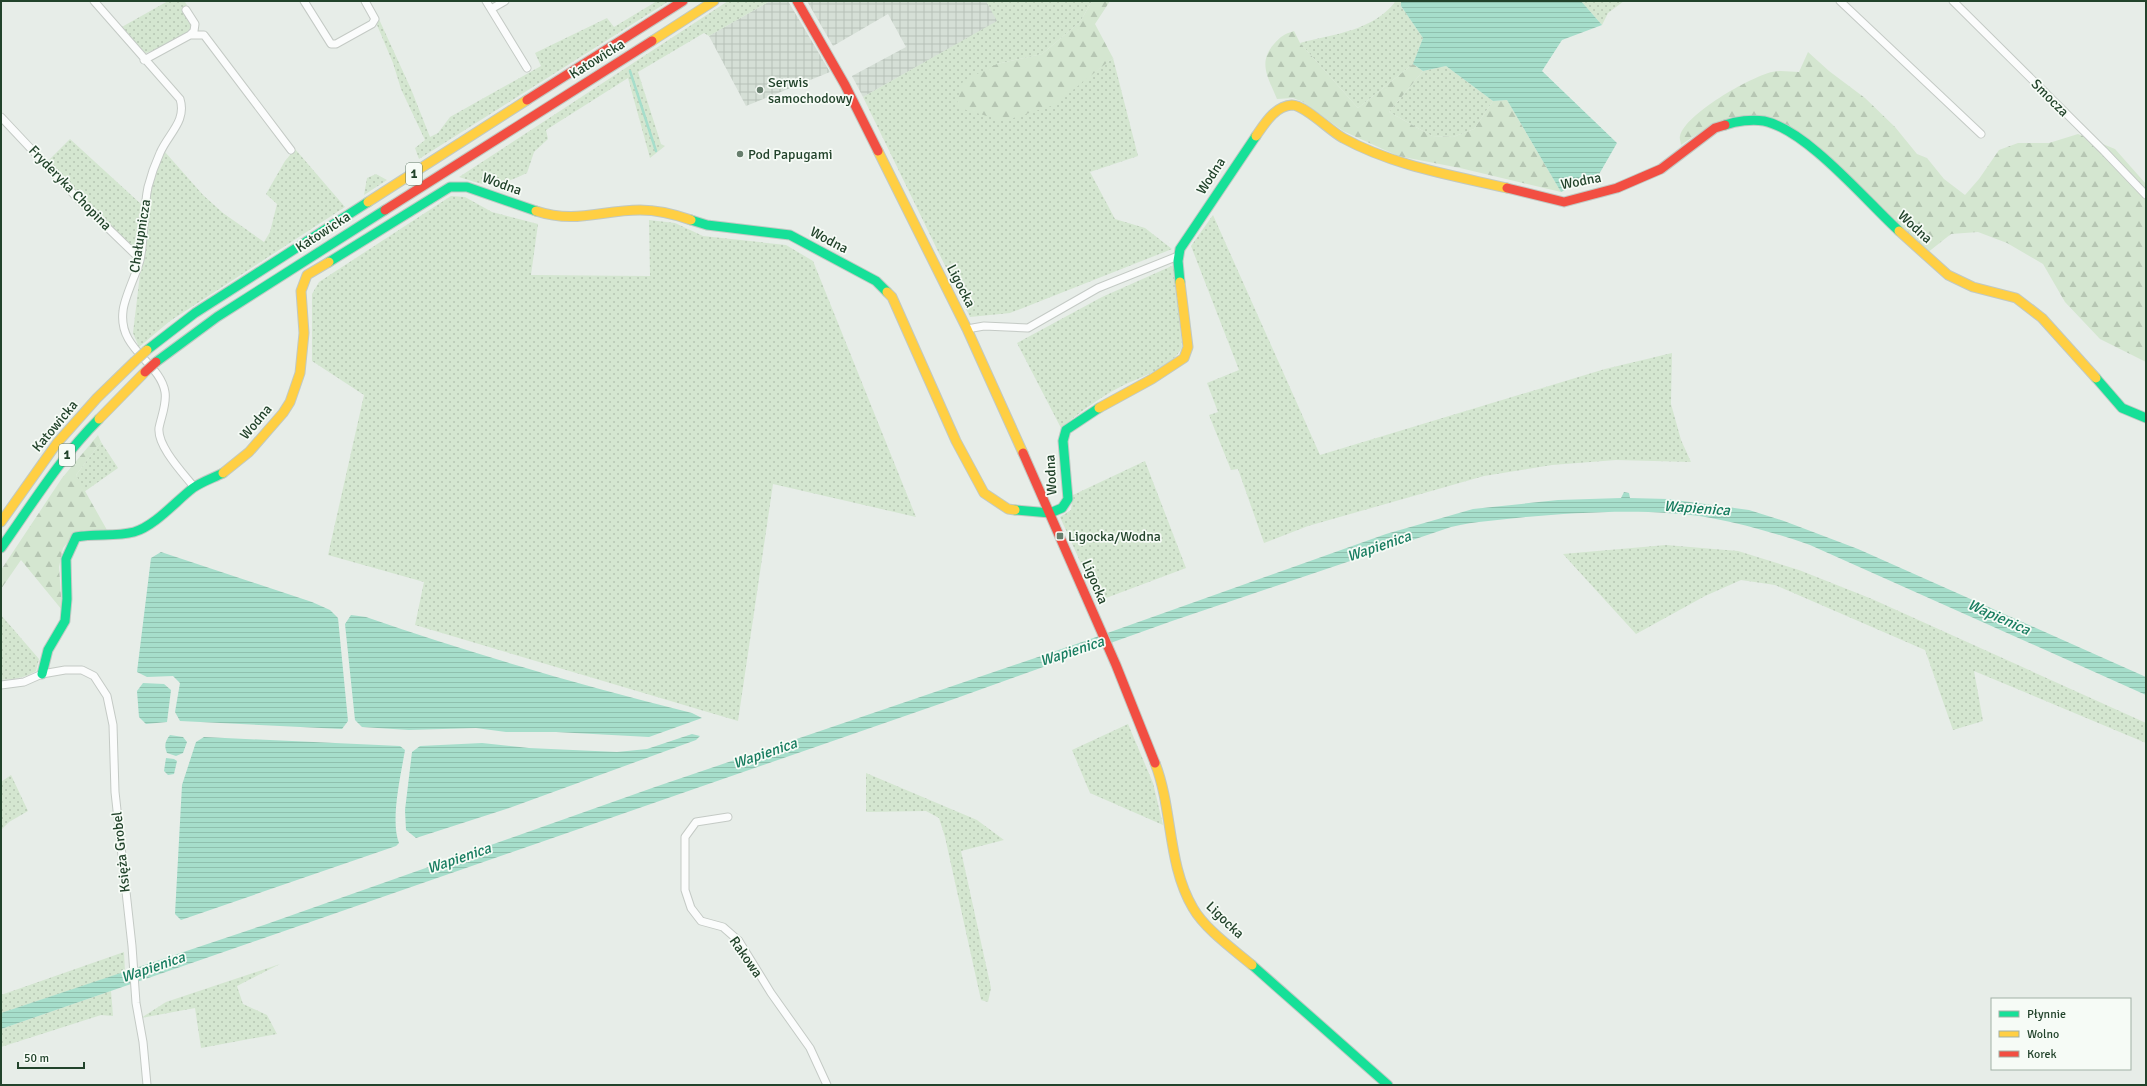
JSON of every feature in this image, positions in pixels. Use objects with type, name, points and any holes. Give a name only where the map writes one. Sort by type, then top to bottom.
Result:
[{"type":"street","name":"Chałupnicza","points":[[94,1],[144,60],[180,99],[183,109],[181,118],[162,149],[151,174],[140,258],[123,310],[122,324],[126,336],[134,348],[159,378],[165,392],[159,430],[161,442],[194,487]]},
{"type":"street","points":[[304,1],[331,44],[336,44],[372,24],[375,19],[365,1]]},
{"type":"street","points":[[486,1],[527,68]]},
{"type":"street","points":[[491,9],[505,1]]},
{"type":"street","name":"Katowicka","points":[[1,522],[57,443],[97,398],[147,350],[208,305],[683,1]]},
{"type":"street","name":"Katowicka","points":[[1,548],[53,473],[80,438],[156,362],[217,317],[714,1]]},
{"type":"street","name":"Ligocka","points":[[797,1],[845,85],[967,329],[1050,513],[1113,659],[1162,781],[1179,874],[1192,908],[1215,933],[1388,1085]]},
{"type":"street","points":[[1840,1],[1981,134]]},
{"type":"street","name":"Smocza","points":[[1953,1],[2104,151],[2146,195]]},
{"type":"street","points":[[186,10],[291,150]]},
{"type":"street","points":[[144,60],[190,35],[194,31],[195,24]]},
{"type":"street","points":[[190,35],[204,35]]},
{"type":"street","name":"Wodna","points":[[42,674],[44,658],[65,622],[67,610],[64,568],[67,549],[76,537],[90,534],[114,535],[135,532],[156,519],[194,487],[226,472],[249,452],[283,413],[290,402],[300,373],[304,333],[301,291],[307,275],[450,187],[467,187],[552,216],[571,218],[639,210],[668,212],[706,225],[790,235],[876,281],[892,297],[956,441],[984,493],[1008,509],[1050,513],[1062,508],[1068,499],[1063,441],[1066,430],[1087,415],[1152,379],[1184,358],[1188,347],[1178,256],[1180,249],[1243,154],[1272,114],[1293,105],[1301,108],[1342,138],[1395,162],[1564,202],[1617,188],[1661,168],[1715,128],[1734,122],[1764,121],[1790,132],[1826,159],[1885,218],[1948,275],[1974,287],[2016,298],[2027,306],[2042,318],[2122,408],[2146,418]]},
{"type":"street","name":"Fryderyka Chopina","points":[[1,117],[82,204],[140,258]]},
{"type":"street","points":[[967,329],[984,326],[1028,328],[1098,288],[1178,256]]},
{"type":"street","name":"Księża Grobel","points":[[42,674],[65,670],[82,670],[94,676],[107,696],[113,725],[115,792],[132,946],[136,1003],[143,1042],[147,1085]]},
{"type":"street","points":[[1,685],[24,682],[42,674]]},
{"type":"street","name":"Rakowa","points":[[728,816],[696,822],[685,837],[686,890],[691,908],[701,921],[723,927],[739,941],[771,993],[810,1048],[827,1085]]},
{"type":"shaded area","points":[[770,1],[788,1],[830,72],[746,106],[709,36]]},
{"type":"shaded area","points":[[807,1],[986,1],[998,21],[863,97],[852,76],[906,47],[888,14],[833,46]]},
{"type":"green space","points":[[168,1],[184,1],[187,5],[182,9],[192,27],[178,40],[146,53],[139,51],[120,28]]},
{"type":"green space","points":[[657,1],[669,1],[419,159],[415,148],[425,140],[401,89],[393,63],[377,25],[378,17],[411,89],[430,137],[438,133],[450,117],[541,66],[535,53],[607,18],[614,27]]},
{"type":"green space","points":[[728,1],[770,1],[709,36],[704,33],[638,72],[661,144],[665,146],[650,158],[628,78],[546,130],[548,139],[534,152],[527,173],[507,182],[493,185],[487,185],[459,177]]},
{"type":"green space","points":[[986,1],[1092,1],[1080,22],[1042,54],[997,64],[1087,78],[1113,58],[1138,156],[1090,172],[1115,219],[1145,228],[1172,249],[1010,313],[970,317],[863,97],[997,21]]},
{"type":"green space","points":[[1092,1],[1110,1],[1095,24],[1113,58],[1054,105],[1004,121],[956,107],[963,81],[997,64],[1042,54],[1080,22]]},
{"type":"green space","points":[[1396,1],[1401,1],[1401,6],[1423,38],[1413,64],[1358,108],[1300,43],[1339,34],[1364,25],[1387,11]]},
{"type":"green space","points":[[1581,1],[1624,1],[1608,13],[1602,25]]},
{"type":"green space","points":[[1294,31],[1300,43],[1358,108],[1413,64],[1423,71],[1389,112],[1432,136],[1453,137],[1474,129],[1493,101],[1507,100],[1561,192],[1460,168],[1398,156],[1343,131],[1303,102],[1293,98],[1277,99],[1266,71],[1266,58],[1269,51],[1278,39]]},
{"type":"green space","points":[[1808,52],[1829,71],[1865,98],[1895,127],[1917,154],[1927,158],[1944,179],[1965,195],[1979,179],[1999,150],[2018,143],[2049,143],[2078,134],[2115,149],[2146,184],[2146,362],[2100,339],[2065,302],[2043,264],[2007,243],[1978,232],[1951,234],[1927,253],[1835,161],[1806,136],[1790,127],[1773,120],[1755,117],[1735,118],[1713,125],[1681,145],[1680,137],[1684,127],[1693,117],[1706,107],[1749,81],[1762,75],[1775,71],[1799,72]]},
{"type":"green space","points":[[1446,66],[1493,101],[1474,129],[1453,137],[1432,136],[1389,112],[1423,71]]},
{"type":"green space","points":[[70,139],[142,205],[138,245],[132,247],[76,193],[48,161]]},
{"type":"green space","points":[[295,149],[345,207],[170,321],[139,347],[133,333],[150,190],[154,176],[165,152],[203,195],[223,213],[264,242],[270,232],[277,204],[266,194],[285,161]]},
{"type":"green space","points":[[376,174],[387,180],[364,195],[367,178]]},
{"type":"green space","points":[[451,196],[465,197],[492,212],[538,224],[531,275],[650,276],[649,220],[675,223],[703,236],[786,245],[813,261],[916,517],[773,484],[738,721],[415,625],[424,582],[328,555],[364,395],[312,361],[312,294],[319,282]]},
{"type":"green space","points":[[1213,215],[1320,455],[1605,369],[1672,353],[1671,404],[1681,440],[1691,462],[1616,460],[1552,465],[1484,476],[1308,526],[1264,543],[1238,469],[1231,470],[1209,415],[1218,412],[1207,383],[1239,370],[1191,246]]},
{"type":"green space","points":[[1174,265],[1182,347],[1178,354],[1156,371],[1106,395],[1061,428],[1017,343],[1102,297]]},
{"type":"green space","points":[[98,435],[101,442],[76,475],[107,530],[84,530],[74,535],[63,548],[59,567],[62,610],[21,560],[1,589],[1,570],[62,478]]},
{"type":"green space","points":[[101,442],[118,468],[84,492],[76,475]]},
{"type":"green space","points":[[1145,461],[1186,568],[1098,601],[1060,517],[1071,510],[1073,495]]},
{"type":"green space","points":[[1666,545],[1738,551],[1799,570],[1872,599],[2146,723],[2146,743],[1974,671],[1983,721],[1953,730],[1925,650],[1775,585],[1741,580],[1705,596],[1636,634],[1563,554]]},
{"type":"green space","points":[[1,615],[39,659],[36,671],[24,677],[1,680]]},
{"type":"green space","points":[[1128,724],[1153,783],[1163,825],[1090,793],[1072,750]]},
{"type":"green space","points":[[866,773],[977,820],[1004,840],[961,851],[991,988],[988,1002],[981,1000],[945,837],[939,818],[926,811],[866,812]]},
{"type":"green space","points":[[11,775],[28,811],[9,822],[1,830],[1,782]]},
{"type":"green space","points":[[124,952],[125,972],[1,1013],[1,995]]},
{"type":"green space","points":[[280,964],[237,986],[243,1004],[267,1015],[277,1034],[201,1048],[195,1008],[141,1018],[166,1002]]},
{"type":"green space","points":[[111,991],[113,1016],[101,1015],[1,1047],[1,1029]]},
{"type":"water","points":[[1401,1],[1581,1],[1602,25],[1562,40],[1542,71],[1617,143],[1598,176],[1561,192],[1507,100],[1493,101],[1446,66],[1423,71],[1413,64],[1423,38],[1401,6]]},
{"type":"water","name":"Wapienica","points":[[1624,492],[1629,493],[1630,498],[1668,499],[1749,510],[1784,521],[1858,549],[2146,677],[2146,695],[1810,545],[1748,526],[1711,518],[1642,512],[1572,514],[1470,523],[1451,527],[1172,621],[954,699],[1,1029],[1,1013],[264,925],[655,787],[1085,641],[1386,534],[1473,509],[1558,500],[1621,498]]},
{"type":"water","points":[[161,552],[312,602],[330,610],[338,618],[348,721],[342,729],[180,721],[175,712],[180,683],[173,676],[147,677],[137,672],[151,558]]},
{"type":"water","points":[[351,615],[366,617],[528,669],[692,713],[702,718],[649,737],[556,732],[506,732],[476,728],[409,730],[362,727],[355,720],[345,624]]},
{"type":"water","points":[[143,683],[164,684],[171,690],[167,722],[146,724],[139,717],[137,691]]},
{"type":"water","points":[[692,734],[700,736],[696,740],[512,807],[416,838],[406,830],[405,810],[412,752],[420,746],[482,743],[529,748],[617,752],[647,749]]},
{"type":"water","points":[[170,735],[183,737],[187,742],[183,753],[176,756],[167,753],[166,744]]},
{"type":"water","points":[[204,737],[400,746],[405,750],[396,810],[399,843],[396,846],[181,920],[175,914],[182,785],[196,742]]},
{"type":"water","points":[[166,758],[177,761],[174,774],[168,775],[164,771]]},
{"type":"waterway","points":[[630,71],[656,151]]},
{"type":"traffic: fast","points":[[1725,125],[1734,122],[1754,120],[1764,121],[1781,127],[1799,138],[1817,152],[1899,231]]},
{"type":"traffic: fast","points":[[1180,282],[1178,261],[1180,249],[1256,136]]},
{"type":"traffic: fast","points":[[329,262],[450,187],[467,187],[536,211]]},
{"type":"traffic: fast","points":[[147,350],[195,313],[368,202]]},
{"type":"traffic: fast","points":[[156,362],[217,317],[385,210]]},
{"type":"traffic: fast","points":[[691,220],[707,225],[790,235],[876,281],[887,292]]},
{"type":"traffic: fast","points":[[2096,378],[2122,408],[2146,418]]},
{"type":"traffic: fast","points":[[1015,510],[1050,513],[1062,508],[1068,499],[1063,441],[1066,430],[1099,408]]},
{"type":"traffic: fast","points":[[1,548],[59,465],[99,419]]},
{"type":"traffic: fast","points":[[42,674],[48,650],[65,621],[67,599],[66,559],[76,537],[90,535],[112,535],[134,532],[142,529],[157,519],[193,488],[223,473]]},
{"type":"traffic: fast","points":[[1252,965],[1388,1085]]},
{"type":"traffic: slow","points":[[652,41],[714,1]]},
{"type":"traffic: slow","points":[[368,202],[527,100]]},
{"type":"traffic: slow","points":[[1256,136],[1271,116],[1280,108],[1292,105],[1297,106],[1304,109],[1343,138],[1382,156],[1423,169],[1507,188]]},
{"type":"traffic: slow","points":[[878,151],[967,329],[1023,453]]},
{"type":"traffic: slow","points":[[536,211],[550,215],[576,216],[647,210],[666,213],[691,220]]},
{"type":"traffic: slow","points":[[1899,231],[1948,275],[1973,287],[2016,298],[2042,318],[2096,378]]},
{"type":"traffic: slow","points":[[223,473],[249,452],[283,413],[290,402],[300,373],[304,333],[301,291],[307,275],[329,262]]},
{"type":"traffic: slow","points":[[1099,408],[1152,379],[1184,358],[1188,347],[1180,282]]},
{"type":"traffic: slow","points":[[887,292],[892,297],[956,441],[984,493],[1008,509],[1015,510]]},
{"type":"traffic: slow","points":[[134,362],[147,350]]},
{"type":"traffic: slow","points":[[1,522],[57,443],[97,398],[134,362]]},
{"type":"traffic: slow","points":[[99,419],[145,372]]},
{"type":"traffic: slow","points":[[1155,763],[1165,799],[1174,855],[1185,891],[1193,908],[1205,924],[1252,965]]},
{"type":"traffic: jam","points":[[527,100],[683,1]]},
{"type":"traffic: jam","points":[[797,1],[845,85],[878,151]]},
{"type":"traffic: jam","points":[[385,210],[652,41]]},
{"type":"traffic: jam","points":[[1507,188],[1564,202],[1617,188],[1661,169],[1715,128],[1725,125]]},
{"type":"traffic: jam","points":[[145,372],[156,362]]},
{"type":"traffic: jam","points":[[1023,453],[1116,665],[1155,763]]},
{"type":"place","name":"Serwis samochodowy","points":[[760,90]]},
{"type":"place","name":"Pod Papugami","points":[[740,154]]},
{"type":"place","name":"Ligocka/Wodna","points":[[1060,536]]}]
